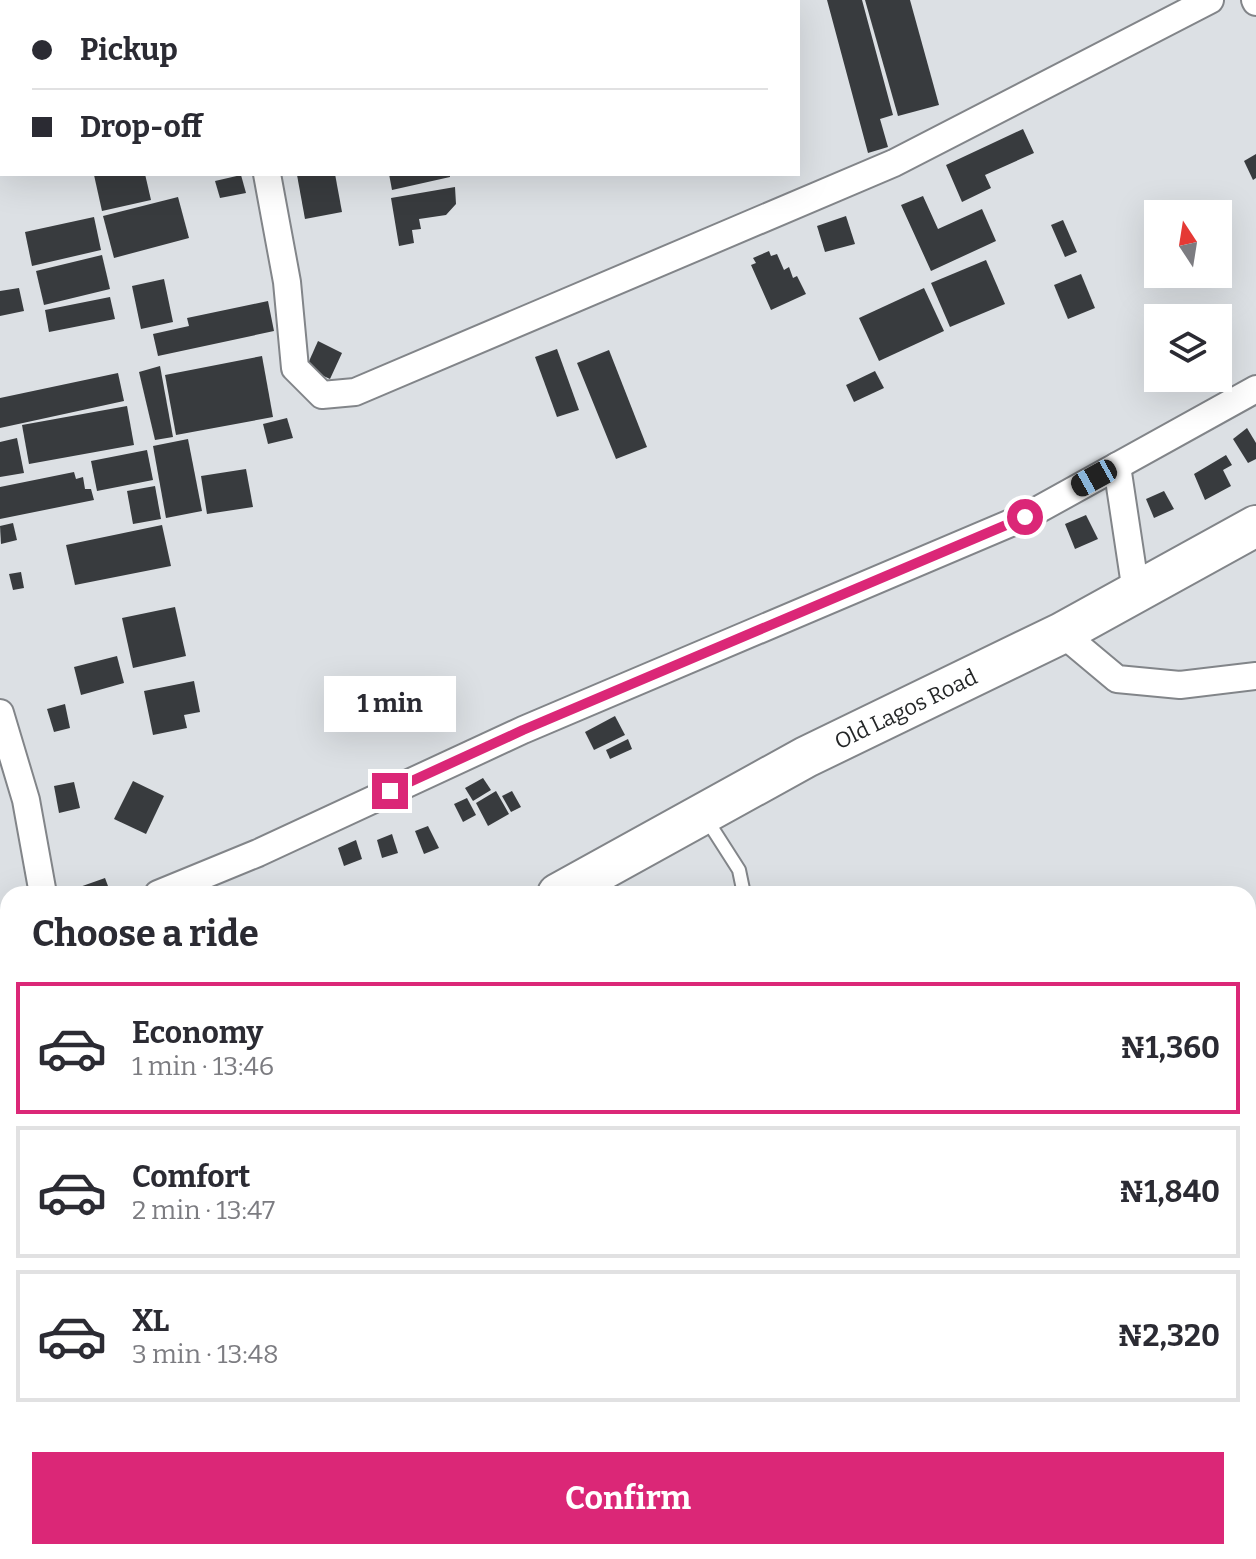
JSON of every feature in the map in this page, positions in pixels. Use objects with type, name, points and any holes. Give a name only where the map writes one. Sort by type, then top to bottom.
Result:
[{"type":"main road","name":"Old Lagos Road","points":[[572,886],[806,757],[1062,633],[1256,526]]},
{"type":"street","points":[[267,176],[287,282],[295,368],[322,395],[355,392],[894,163],[1210,0]]},
{"type":"street","points":[[178,886],[258,853],[523,730],[1025,517],[1256,389]]},
{"type":"street","points":[[1117,466],[1136,592]]},
{"type":"street","points":[[1062,633],[1117,679],[1180,685],[1256,676]]},
{"type":"street","points":[[1,721],[26,800],[42,886]]},
{"type":"lane","points":[[703,814],[739,870],[742,886]]},
{"type":"building","points":[[827,0],[862,0],[893,115],[880,119],[888,147],[868,153]]},
{"type":"building","points":[[865,0],[910,0],[939,105],[898,116]]},
{"type":"building","points":[[1023,129],[1034,153],[985,175],[991,188],[962,202],[946,165]]},
{"type":"building","points":[[1256,154],[1256,178],[1253,180],[1244,161]]},
{"type":"building","points":[[94,176],[145,176],[151,200],[102,211]]},
{"type":"building","points":[[241,176],[246,193],[220,198],[215,181]]},
{"type":"building","points":[[297,176],[335,176],[342,212],[305,219]]},
{"type":"building","points":[[389,176],[450,176],[450,177],[392,190]]},
{"type":"building","points":[[455,187],[456,204],[446,215],[419,219],[421,229],[412,230],[414,243],[399,246],[391,198]]},
{"type":"building","points":[[923,196],[938,229],[982,209],[996,241],[931,271],[901,205]]},
{"type":"building","points":[[178,197],[189,238],[114,258],[103,216]]},
{"type":"building","points":[[846,216],[855,244],[825,252],[817,226]]},
{"type":"building","points":[[94,217],[101,250],[32,266],[25,232]]},
{"type":"building","points":[[1063,220],[1077,252],[1065,257],[1051,225]]},
{"type":"building","points":[[769,251],[771,256],[777,254],[784,270],[789,267],[793,278],[797,276],[806,294],[771,310],[751,265],[756,263],[753,258]]},
{"type":"building","points":[[102,255],[110,289],[44,305],[36,271]]},
{"type":"building","points":[[986,260],[1005,304],[950,327],[931,283]]},
{"type":"building","points":[[1081,274],[1095,308],[1068,319],[1054,285]]},
{"type":"building","points":[[164,279],[173,322],[141,329],[132,286]]},
{"type":"building","points":[[19,288],[24,311],[0,316],[0,291]]},
{"type":"building","points":[[924,288],[944,331],[879,361],[859,318]]},
{"type":"building","points":[[110,297],[115,319],[49,332],[45,310]]},
{"type":"building","points":[[268,301],[274,331],[158,356],[153,334],[189,326],[187,318]]},
{"type":"building","points":[[318,341],[342,353],[330,379],[306,368]]},
{"type":"building","points":[[557,349],[579,410],[557,417],[535,357]]},
{"type":"building","points":[[609,350],[647,447],[616,459],[577,363]]},
{"type":"building","points":[[262,356],[273,417],[176,435],[165,375]]},
{"type":"building","points":[[160,366],[173,437],[155,440],[139,372]]},
{"type":"building","points":[[875,371],[884,388],[854,402],[846,385]]},
{"type":"building","points":[[118,373],[124,401],[0,428],[0,398]]},
{"type":"building","points":[[127,406],[134,445],[29,464],[22,425]]},
{"type":"building","points":[[287,418],[293,438],[268,444],[263,424]]},
{"type":"building","points":[[1247,428],[1256,443],[1256,459],[1248,463],[1233,439]]},
{"type":"building","points":[[17,438],[24,473],[0,477],[0,442]]},
{"type":"building","points":[[188,439],[202,511],[166,518],[153,446]]},
{"type":"building","points":[[147,450],[153,480],[97,491],[91,461]]},
{"type":"building","points":[[1226,455],[1232,465],[1223,470],[1231,486],[1205,500],[1194,474]]},
{"type":"building","points":[[246,469],[253,507],[207,514],[201,476]]},
{"type":"building","points":[[74,472],[76,479],[83,477],[85,489],[91,489],[94,500],[0,519],[0,487]]},
{"type":"building","points":[[155,486],[161,519],[133,524],[127,491]]},
{"type":"building","points":[[1164,491],[1174,509],[1154,518],[1146,499]]},
{"type":"building","points":[[1086,515],[1098,539],[1075,549],[1065,524]]},
{"type":"building","points":[[13,523],[17,540],[1,544],[0,526]]},
{"type":"building","points":[[162,525],[171,566],[75,585],[66,545]]},
{"type":"building","points":[[21,572],[24,588],[13,590],[9,574]]},
{"type":"building","points":[[175,607],[186,656],[133,668],[122,618]]},
{"type":"building","points":[[117,656],[124,683],[81,695],[74,667]]},
{"type":"building","points":[[194,681],[200,712],[184,715],[187,728],[153,735],[144,691]]},
{"type":"building","points":[[65,704],[70,728],[54,732],[47,709]]},
{"type":"building","points":[[615,716],[625,735],[594,750],[585,732]]},
{"type":"building","points":[[628,739],[632,749],[610,759],[606,750]]},
{"type":"building","points":[[483,778],[491,790],[473,801],[465,788]]},
{"type":"building","points":[[133,781],[164,796],[146,834],[114,819]]},
{"type":"building","points":[[74,782],[80,808],[59,813],[54,786]]},
{"type":"building","points":[[496,791],[509,814],[488,826],[476,803]]},
{"type":"building","points":[[512,791],[521,807],[511,812],[502,796]]},
{"type":"building","points":[[467,798],[476,815],[463,822],[454,804]]},
{"type":"building","points":[[428,826],[439,848],[424,854],[415,831]]},
{"type":"building","points":[[392,834],[398,853],[382,858],[377,840]]},
{"type":"building","points":[[356,840],[362,859],[344,866],[338,848]]},
{"type":"building","points":[[105,878],[108,886],[82,886]]},
{"type":"route","points":[[390,791],[523,730],[1025,517]]}]
